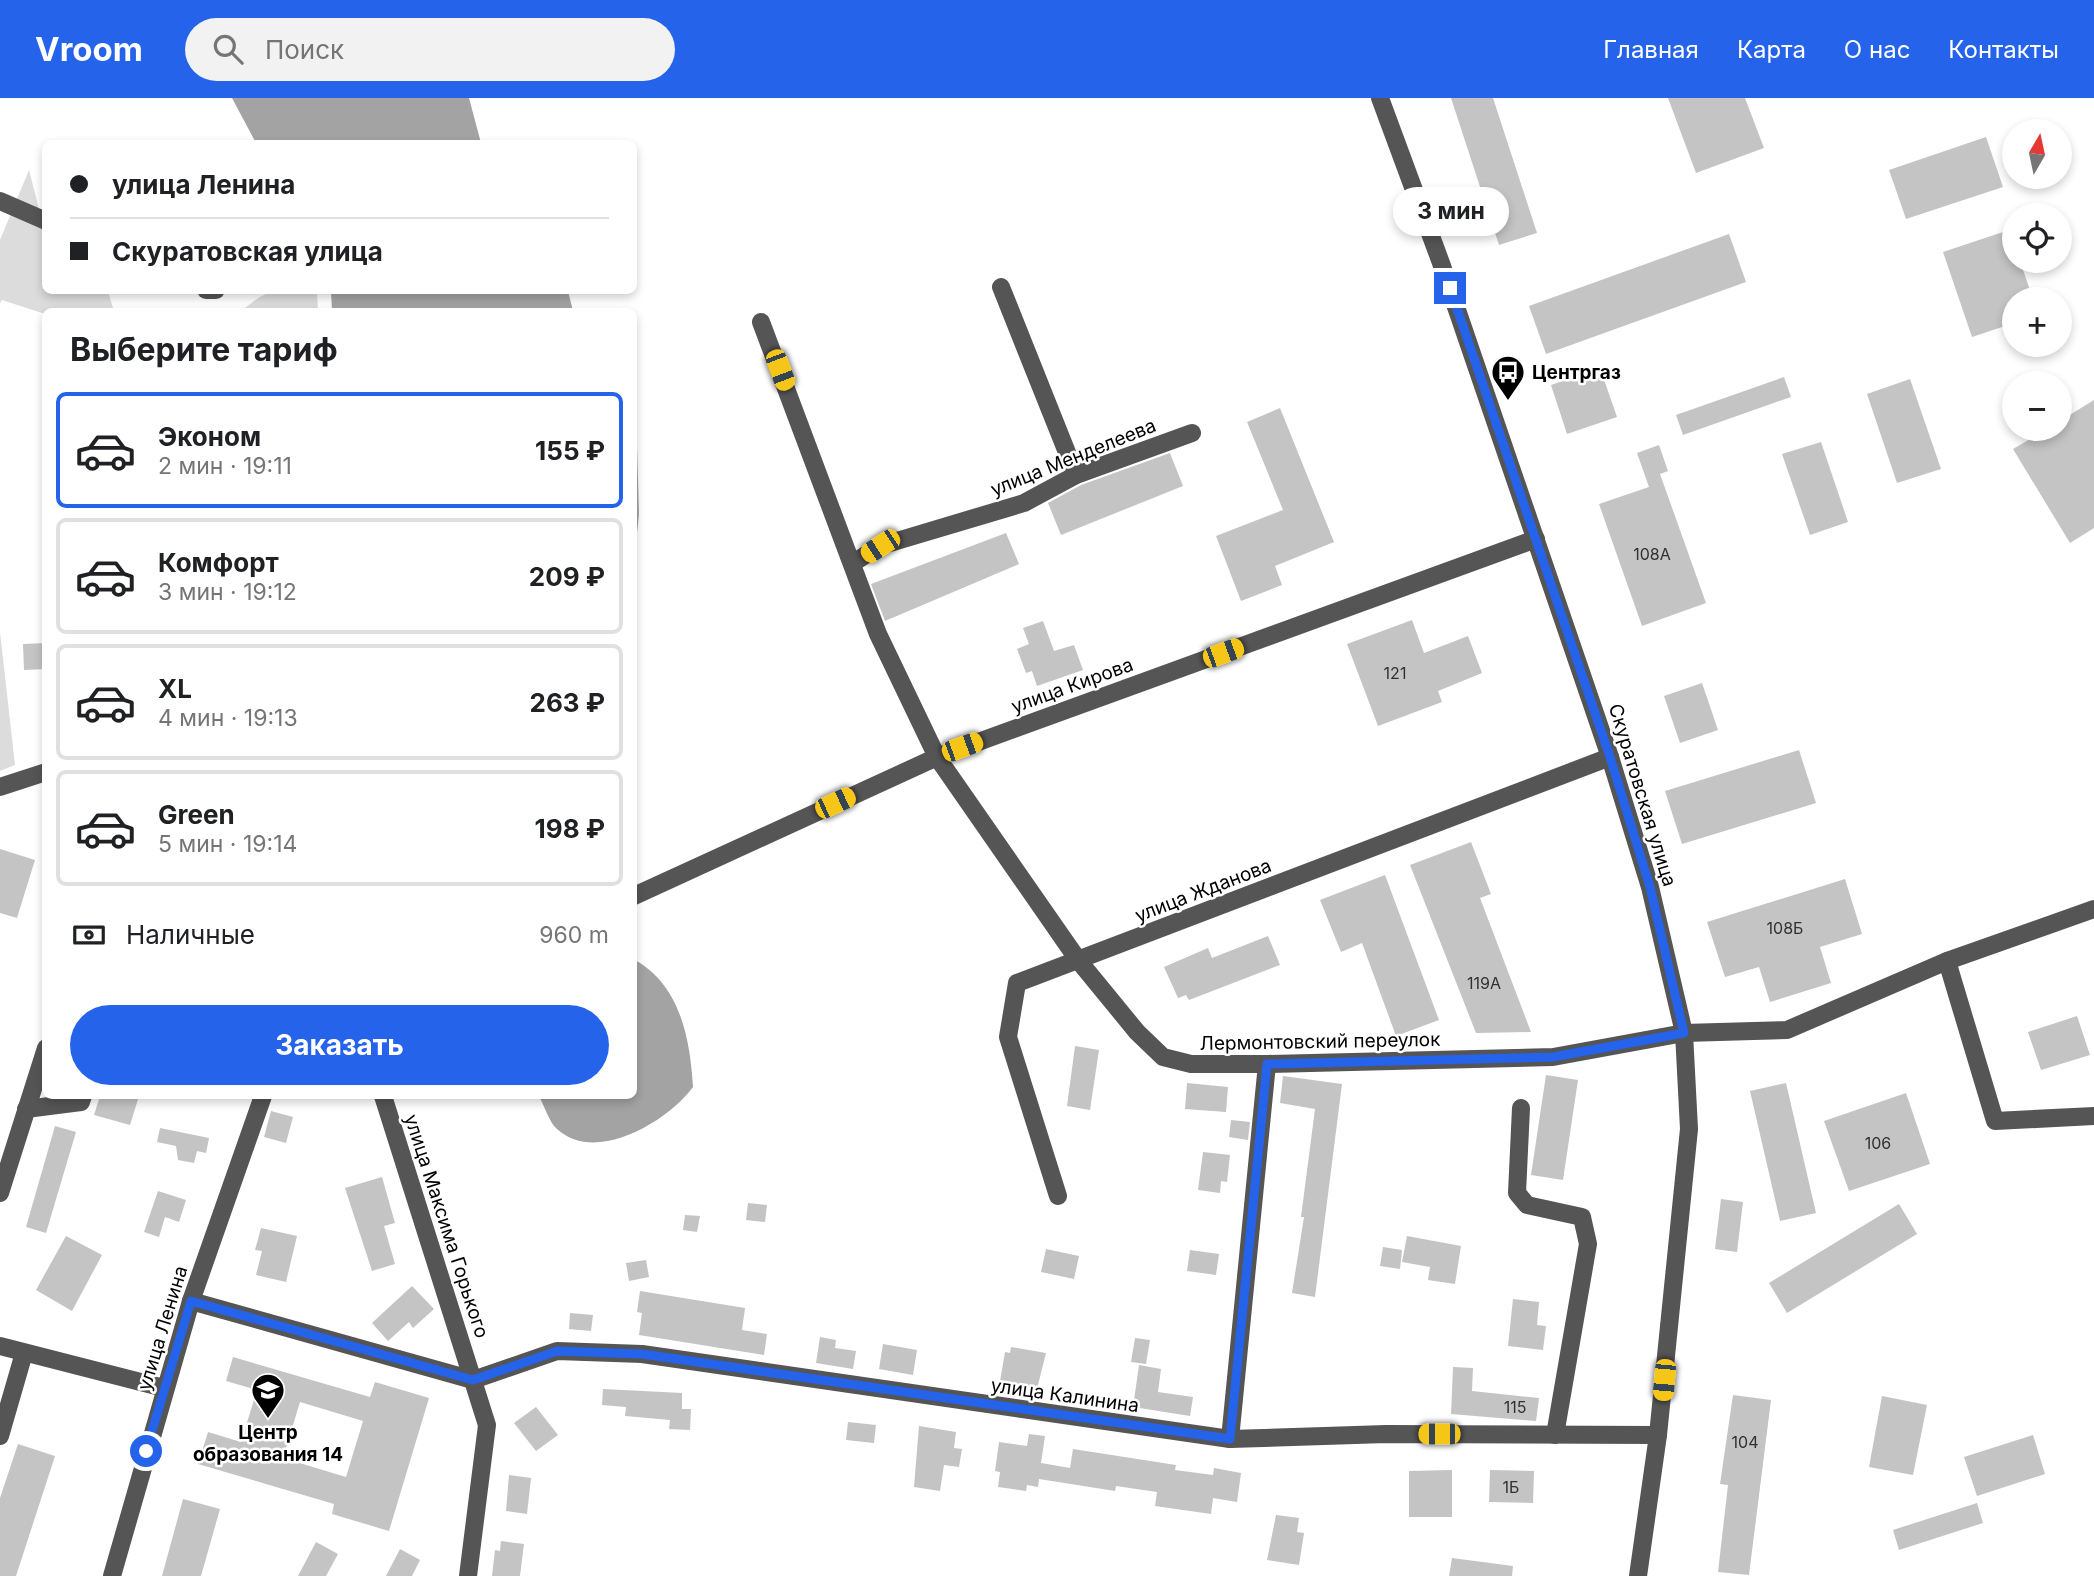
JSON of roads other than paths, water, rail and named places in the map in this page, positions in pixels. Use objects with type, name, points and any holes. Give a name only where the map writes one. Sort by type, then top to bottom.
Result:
[{"type":"street","name":"Скуратовская улица","points":[[1380,98],[1441,263],[1610,757],[1650,887],[1684,1033],[1689,1129],[1658,1435],[1639,1576]]},
{"type":"street","points":[[0,201],[42,219]]},
{"type":"street","points":[[1001,287],[1076,475]]},
{"type":"street","name":"Лермонтовский переулок","points":[[761,322],[878,634],[937,757],[1079,960],[1136,1032],[1163,1056],[1191,1064],[1553,1057],[1684,1033],[1787,1030],[1947,961],[2094,909]]},
{"type":"street","name":"улица Менделеева","points":[[853,563],[880,546],[1024,503],[1076,475],[1192,432]]},
{"type":"street","name":"улица Кирова","points":[[637,895],[937,757],[1536,540]]},
{"type":"street","name":"улица Жданова","points":[[1058,1196],[1008,1037],[1017,983],[1610,757]]},
{"type":"street","points":[[0,787],[42,773]]},
{"type":"street","points":[[1947,961],[1995,1121],[2094,1116]]},
{"type":"street","points":[[0,1193],[42,1060]]},
{"type":"street","points":[[1230,1439],[1267,1064]]},
{"type":"street","points":[[26,1109],[80,1102],[82,1099]]},
{"type":"street","name":"улица Ленина","points":[[112,1576],[191,1301],[262,1099]]},
{"type":"street","name":"улица Максима Горького","points":[[384,1099],[487,1425],[468,1576]]},
{"type":"street","points":[[1521,1108],[1517,1193],[1527,1205],[1582,1217],[1588,1244],[1555,1435]]},
{"type":"street","points":[[191,1301],[473,1380]]},
{"type":"street","points":[[0,1346],[164,1388]]},
{"type":"street","name":"улица Калинина","points":[[473,1380],[557,1351],[642,1354],[1230,1439],[1385,1433],[1658,1435]]},
{"type":"street","points":[[0,1436],[24,1353]]},
{"type":"place","name":"Центргаз","points":[[1508,402]]},
{"type":"place","name":"Центр образования 14","points":[[268,1420]]}]
